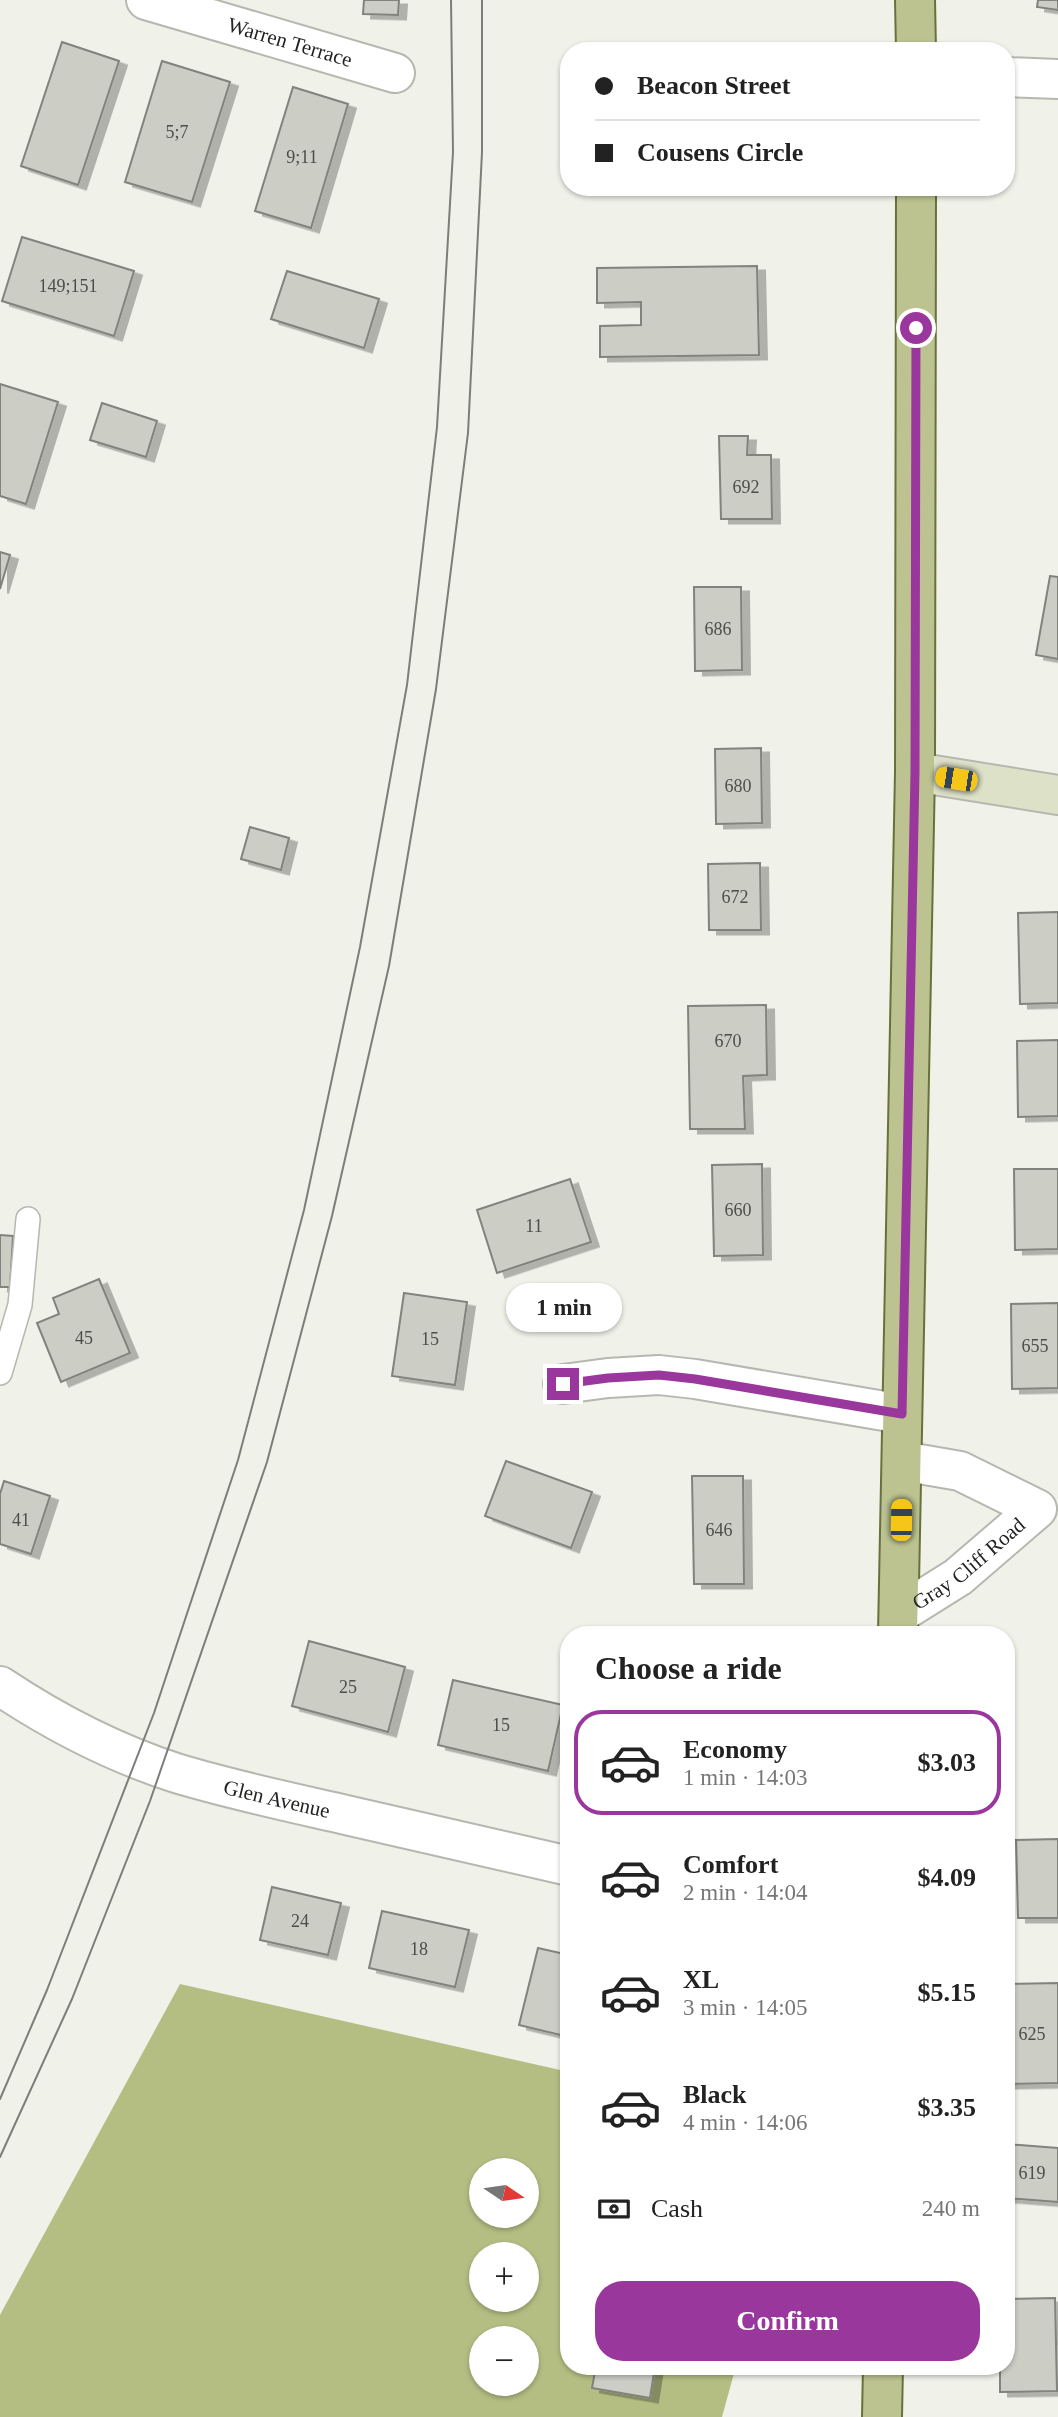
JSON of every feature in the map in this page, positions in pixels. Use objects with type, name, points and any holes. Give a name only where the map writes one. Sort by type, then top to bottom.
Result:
[{"type":"main road","points":[[915,0],[916,42]]},
{"type":"main road","points":[[898,1624],[915,772],[916,196]]},
{"type":"main road","points":[[882,2417],[883,2375]]},
{"type":"street","name":"Warren Terrace","points":[[146,0],[396,73]]},
{"type":"street","points":[[1015,77],[1058,79]]},
{"type":"street","points":[[915,772],[1058,794]]},
{"type":"street","points":[[563,1384],[659,1375],[902,1414]]},
{"type":"street","name":"Gray Cliff Road","points":[[898,1624],[1047,1507],[960,1471],[902,1461]]},
{"type":"street","name":"Glen Avenue","points":[[0,1686],[88,1737],[174,1772],[259,1795],[560,1864]]},
{"type":"lane","points":[[0,1373],[20,1305],[28,1219]]},
{"type":"green space","points":[[180,1984],[560,2070],[560,2375],[734,2375],[722,2417],[0,2417],[0,2315]]},
{"type":"building","points":[[364,0],[399,0],[398,15],[363,14]]},
{"type":"building","points":[[1038,0],[1058,0],[1058,10],[1037,7]]},
{"type":"building","points":[[62,42],[119,61],[78,185],[21,166]]},
{"type":"building","points":[[162,61],[230,82],[192,202],[125,182]]},
{"type":"building","points":[[293,87],[348,104],[311,228],[255,211]]},
{"type":"building","points":[[22,237],[134,271],[114,336],[2,301]]},
{"type":"building","points":[[757,266],[759,355],[600,357],[600,326],[641,325],[641,302],[597,303],[597,268]]},
{"type":"building","points":[[287,271],[379,299],[364,348],[271,319]]},
{"type":"building","points":[[0,384],[58,402],[26,504],[0,496]]},
{"type":"building","points":[[102,403],[157,421],[146,457],[90,440]]},
{"type":"building","points":[[719,436],[748,436],[747,455],[771,455],[772,519],[721,519]]},
{"type":"building","points":[[0,552],[10,555],[0,589]]},
{"type":"building","points":[[1050,576],[1058,577],[1058,659],[1036,655]]},
{"type":"building","points":[[694,587],[741,587],[742,670],[695,671]]},
{"type":"building","points":[[761,748],[762,823],[716,824],[715,749]]},
{"type":"building","points":[[250,827],[289,838],[281,870],[241,859]]},
{"type":"building","points":[[760,863],[761,930],[709,930],[708,864]]},
{"type":"building","points":[[1058,912],[1058,1003],[1020,1004],[1018,913]]},
{"type":"building","points":[[766,1005],[767,1075],[743,1076],[745,1129],[690,1129],[688,1006]]},
{"type":"building","points":[[1058,1040],[1058,1116],[1018,1117],[1017,1041]]},
{"type":"building","points":[[762,1164],[763,1255],[714,1256],[712,1165]]},
{"type":"building","points":[[1014,1169],[1058,1169],[1058,1249],[1015,1250]]},
{"type":"building","points":[[570,1179],[591,1242],[497,1273],[477,1210]]},
{"type":"building","points":[[0,1235],[13,1236],[10,1287],[0,1287]]},
{"type":"building","points":[[99,1279],[130,1353],[61,1382],[37,1323],[59,1314],[53,1298]]},
{"type":"building","points":[[404,1293],[467,1302],[455,1385],[392,1376]]},
{"type":"building","points":[[1058,1303],[1058,1388],[1012,1389],[1011,1304]]},
{"type":"building","points":[[506,1461],[592,1492],[571,1548],[485,1516]]},
{"type":"building","points":[[692,1476],[743,1476],[744,1584],[694,1584]]},
{"type":"building","points":[[4,1481],[50,1496],[31,1554],[0,1544],[0,1494]]},
{"type":"building","points":[[309,1641],[405,1667],[388,1732],[292,1706]]},
{"type":"building","points":[[453,1680],[560,1704],[560,1718],[548,1771],[438,1745]]},
{"type":"building","points":[[1058,1839],[1058,1918],[1018,1918],[1016,1840]]},
{"type":"building","points":[[272,1887],[341,1903],[328,1955],[260,1940]]},
{"type":"building","points":[[382,1911],[469,1930],[455,1987],[369,1968]]},
{"type":"building","points":[[538,1948],[560,1953],[560,2035],[519,2025]]},
{"type":"building","points":[[1058,1983],[1058,2083],[1015,2084],[1015,1984]]},
{"type":"building","points":[[1015,2145],[1058,2148],[1058,2202],[1015,2199]]},
{"type":"building","points":[[1055,2298],[1057,2391],[1000,2392],[1000,2375],[1015,2375],[1015,2299]]},
{"type":"building","points":[[594,2375],[654,2375],[650,2398],[592,2388]]},
{"type":"tram line","points":[[0,2099],[47,1990],[154,1713],[238,1460],[304,1210],[360,947],[407,685],[437,427],[453,152],[451,0]]},
{"type":"tram line","points":[[0,2157],[72,1999],[150,1801],[267,1462],[332,1216],[389,966],[436,689],[468,433],[482,152],[482,0]]},
{"type":"route","points":[[563,1384],[659,1375],[902,1414],[915,772],[916,328]]}]
